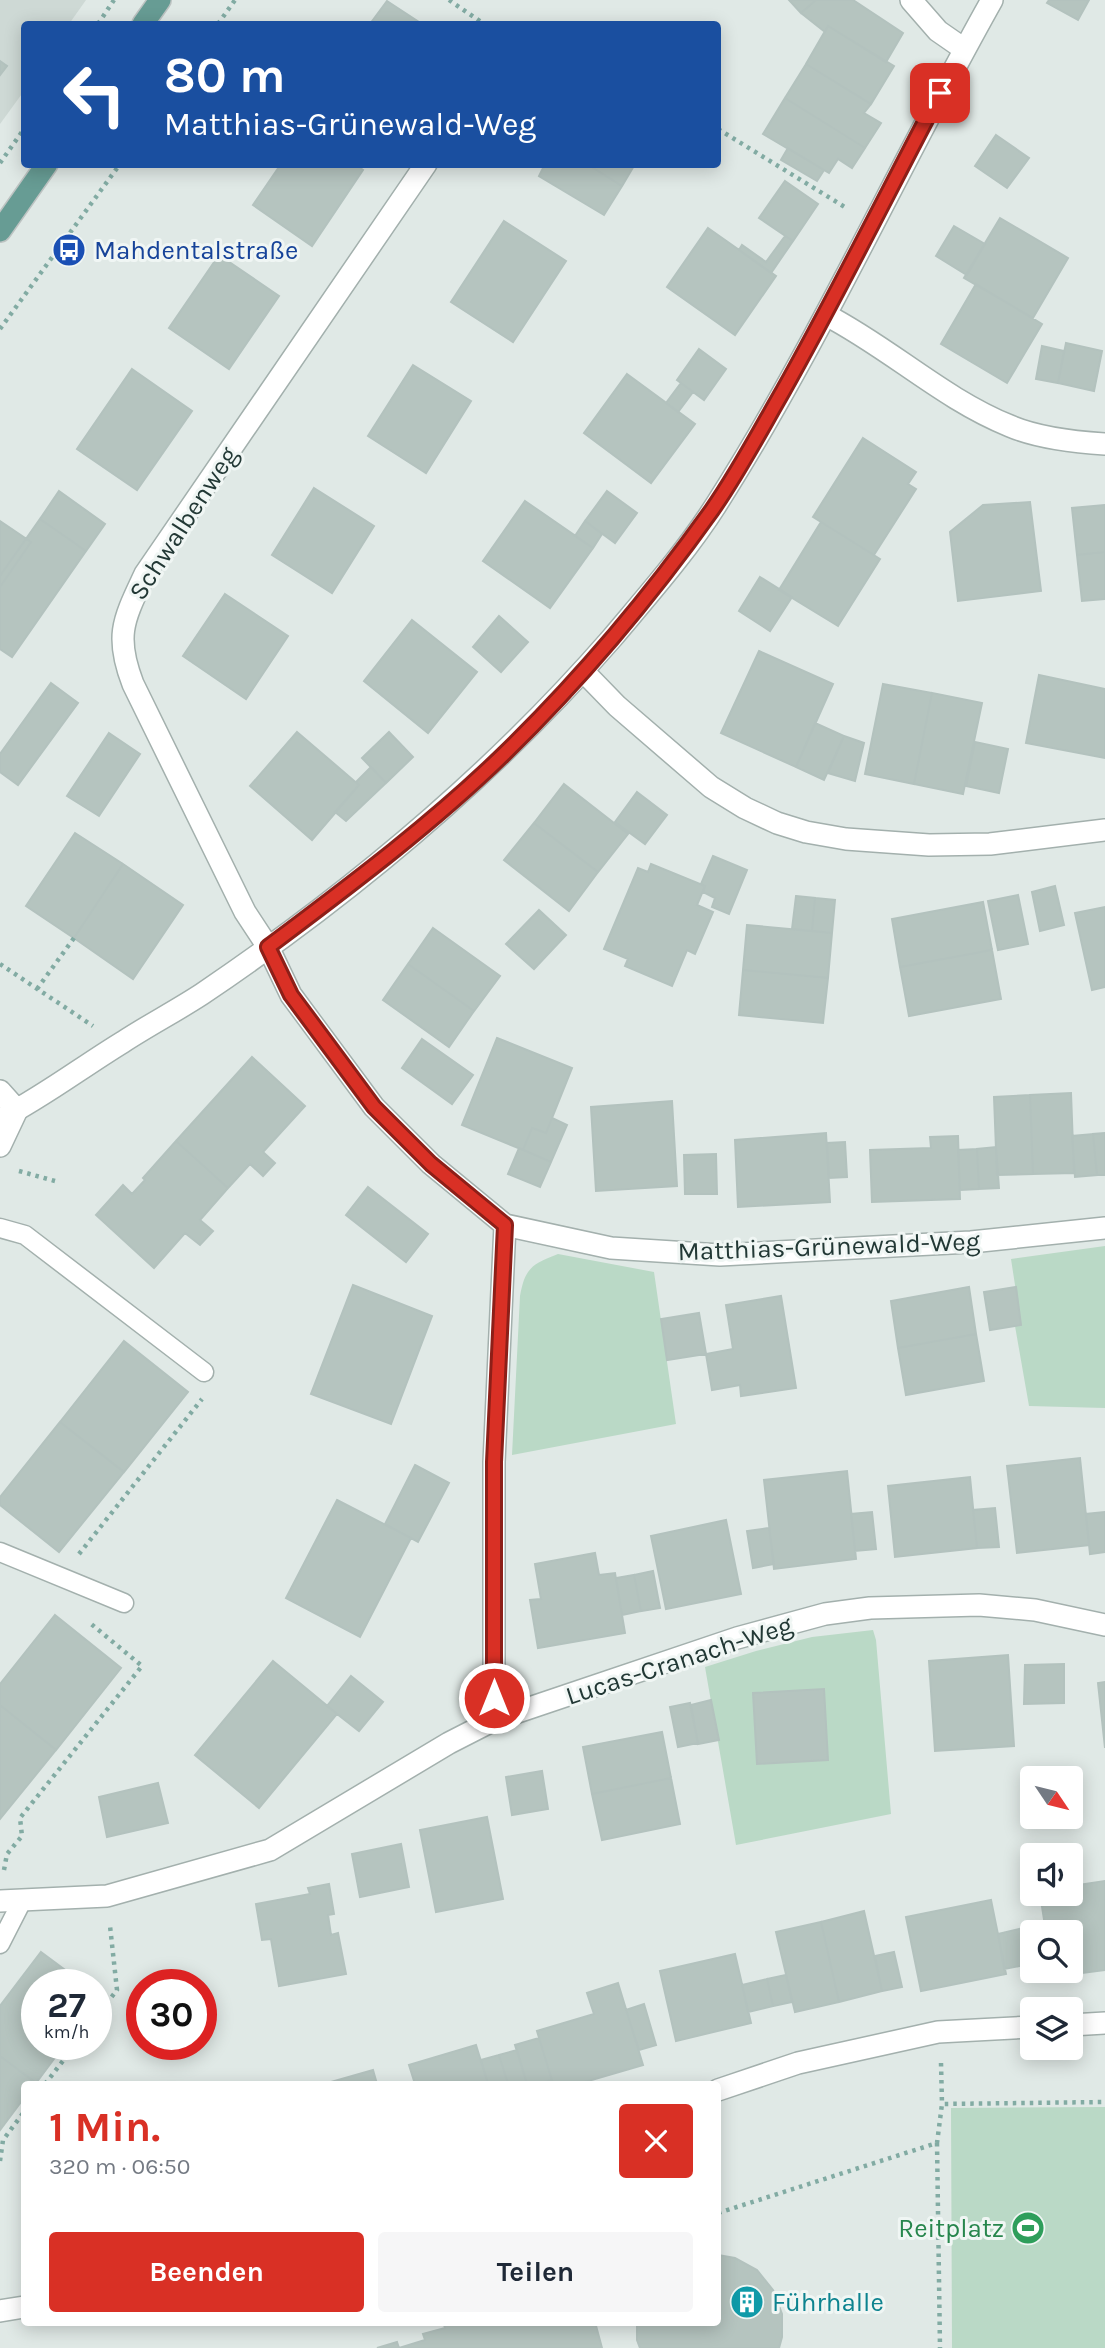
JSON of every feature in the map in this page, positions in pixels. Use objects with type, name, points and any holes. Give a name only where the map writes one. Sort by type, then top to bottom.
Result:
[{"type":"main road","points":[[145,21],[160,0]]},
{"type":"main road","points":[[0,231],[44,168]]},
{"type":"street","points":[[911,0],[938,31],[964,49]]},
{"type":"street","points":[[9,1115],[200,995],[338,895],[417,832],[504,755],[583,671],[653,589],[714,508],[826,315],[871,224],[992,0]]},
{"type":"street","name":"Schwalbenweg","points":[[268,947],[245,912],[133,684],[122,646],[125,617],[145,574],[423,168]]},
{"type":"street","points":[[826,315],[881,346],[942,390],[1012,428],[1070,441],[1105,444]]},
{"type":"street","points":[[583,671],[617,706],[711,787],[745,808],[777,823],[806,832],[846,839],[929,845],[990,844],[1105,830]]},
{"type":"street","name":"Matthias-Grünewald-Weg","points":[[268,947],[291,995],[374,1107],[431,1164],[505,1225],[611,1248],[720,1255],[971,1242],[1105,1228]]},
{"type":"street","points":[[0,1091],[9,1115],[0,1146]]},
{"type":"street","points":[[494,1720],[494,1462],[505,1225]]},
{"type":"street","name":"Lucas-Cranach-Weg","points":[[0,1901],[107,1896],[270,1850],[449,1743],[494,1720],[737,1638],[825,1614],[870,1608],[979,1605],[1035,1610],[1105,1625]]},
{"type":"street","points":[[1083,2024],[1105,2023]]},
{"type":"street","points":[[721,2089],[798,2063],[938,2032],[1020,2028]]},
{"type":"street","points":[[0,2311],[21,2308]]},
{"type":"lane","points":[[0,1228],[25,1235],[204,1372]]},
{"type":"lane","points":[[0,1552],[124,1603]]},
{"type":"lane","points":[[0,1944],[22,1901]]},
{"type":"path","points":[[100,21],[114,0]]},
{"type":"path","points":[[220,21],[235,0]]},
{"type":"path","points":[[449,0],[480,21]]},
{"type":"path","points":[[721,131],[871,224]]},
{"type":"path","points":[[0,163],[21,133]]},
{"type":"path","points":[[0,329],[117,168]]},
{"type":"path","points":[[37,989],[74,939]]},
{"type":"path","points":[[0,964],[121,1043]]},
{"type":"path","points":[[11,1169],[55,1181]]},
{"type":"path","points":[[7,1854],[22,1836]]},
{"type":"path","points":[[107,1896],[117,1990],[112,1996]]},
{"type":"path","points":[[47,2081],[64,2060]]},
{"type":"path","points":[[940,2348],[937,2143],[942,2104],[941,2062]]},
{"type":"path","points":[[942,2104],[1105,2102]]},
{"type":"path","points":[[0,2161],[3,2140],[21,2116]]},
{"type":"path","points":[[721,2212],[937,2143]]},
{"type":"shaded area","points":[[0,0],[86,0],[71,21],[21,21],[21,95],[0,124]]},
{"type":"green space","points":[[1105,1246],[1105,1408],[1029,1406],[1015,1326],[1021,1324],[1011,1259]]},
{"type":"green space","points":[[558,1254],[654,1272],[676,1424],[512,1455],[522,1287],[531,1268]]},
{"type":"green space","points":[[873,1630],[891,1814],[736,1845],[705,1667],[812,1637]]},
{"type":"green space","name":"Reitplatz","points":[[1105,2107],[1105,2348],[952,2348],[951,2108]]},
{"type":"building","points":[[789,0],[816,0],[801,13]]},
{"type":"building","points":[[816,0],[853,0],[903,33],[886,62],[828,26],[825,32],[801,13]]},
{"type":"building","points":[[1049,0],[1089,0],[1078,20],[1047,3]]},
{"type":"building","points":[[387,1],[417,21],[372,21]]},
{"type":"building","points":[[828,26],[894,66],[871,104],[806,64]]},
{"type":"building","points":[[0,61],[7,66],[0,75]]},
{"type":"building","points":[[806,64],[871,104],[864,113],[881,123],[865,148],[785,98]]},
{"type":"building","points":[[785,98],[865,148],[852,168],[838,159],[829,173],[763,134]]},
{"type":"building","points":[[996,135],[1029,158],[1007,188],[975,166]]},
{"type":"building","points":[[788,148],[824,170],[817,181],[781,160]]},
{"type":"building","points":[[278,168],[363,170],[312,246],[253,205]]},
{"type":"building","points":[[543,168],[593,168],[622,186],[604,215],[539,176]]},
{"type":"building","points":[[593,168],[633,168],[622,186]]},
{"type":"building","points":[[785,181],[818,204],[793,241],[759,218]]},
{"type":"building","points":[[1000,218],[1068,258],[1033,318],[964,278]]},
{"type":"building","points":[[504,221],[566,261],[513,342],[451,302]]},
{"type":"building","points":[[954,226],[985,244],[967,275],[936,256]]},
{"type":"building","points":[[708,228],[776,276],[735,335],[667,287]]},
{"type":"building","points":[[785,236],[793,241],[771,273],[739,250],[742,245],[766,262]]},
{"type":"building","points":[[219,255],[279,296],[229,369],[169,328]]},
{"type":"building","points":[[976,284],[1042,324],[1007,383],[941,344]]},
{"type":"building","points":[[1066,343],[1102,351],[1094,391],[1058,383]]},
{"type":"building","points":[[1042,346],[1064,351],[1058,383],[1036,379]]},
{"type":"building","points":[[699,349],[726,369],[704,400],[677,380]]},
{"type":"building","points":[[413,365],[471,401],[426,473],[368,436]]},
{"type":"building","points":[[132,369],[192,411],[137,490],[77,449]]},
{"type":"building","points":[[627,374],[695,424],[651,483],[584,433]]},
{"type":"building","points":[[681,383],[693,392],[678,412],[666,403]]},
{"type":"building","points":[[863,438],[916,472],[908,484],[916,489],[874,555],[813,517]]},
{"type":"building","points":[[314,488],[374,526],[332,593],[272,555]]},
{"type":"building","points":[[59,491],[105,524],[86,551],[40,519]]},
{"type":"building","points":[[607,491],[637,513],[615,543],[585,521]]},
{"type":"building","points":[[525,501],[593,548],[550,608],[483,561]]},
{"type":"building","points":[[1030,502],[1041,591],[958,601],[950,532],[983,505]]},
{"type":"building","points":[[1105,505],[1105,552],[1077,555],[1072,508]]},
{"type":"building","points":[[40,519],[86,551],[12,657],[0,649],[0,576]]},
{"type":"building","points":[[0,521],[31,542],[0,587]]},
{"type":"building","points":[[585,521],[602,534],[593,548],[575,536]]},
{"type":"building","points":[[821,522],[880,559],[838,626],[779,590]]},
{"type":"building","points":[[1105,552],[1105,599],[1082,601],[1077,555]]},
{"type":"building","points":[[760,577],[792,597],[770,631],[739,611]]},
{"type":"building","points":[[225,594],[288,636],[246,699],[183,656]]},
{"type":"building","points":[[499,616],[528,642],[501,672],[473,647]]},
{"type":"building","points":[[412,620],[477,672],[428,733],[364,681]]},
{"type":"building","points":[[759,651],[833,684],[796,767],[721,733]]},
{"type":"building","points":[[1039,675],[1105,689],[1105,758],[1026,743]]},
{"type":"building","points":[[51,683],[78,703],[18,785],[0,772],[0,754]]},
{"type":"building","points":[[883,684],[932,693],[914,784],[865,774]]},
{"type":"building","points":[[932,693],[982,703],[963,794],[914,784]]},
{"type":"building","points":[[815,723],[844,736],[824,780],[796,767]]},
{"type":"building","points":[[297,732],[359,785],[312,840],[250,786]]},
{"type":"building","points":[[389,732],[413,757],[386,783],[362,758]]},
{"type":"building","points":[[109,733],[140,754],[99,816],[67,796]]},
{"type":"building","points":[[844,736],[864,743],[855,781],[828,773]]},
{"type":"building","points":[[975,742],[1008,749],[999,793],[966,786]]},
{"type":"building","points":[[371,767],[386,783],[346,821],[335,812],[359,785],[356,782]]},
{"type":"building","points":[[564,784],[628,834],[598,872],[534,823]]},
{"type":"building","points":[[637,792],[667,815],[645,844],[615,822]]},
{"type":"building","points":[[534,823],[598,872],[569,911],[504,860]]},
{"type":"building","points":[[75,833],[123,864],[74,938],[26,906]]},
{"type":"building","points":[[713,856],[747,870],[729,914],[712,907],[715,898],[703,892],[705,886],[701,884]]},
{"type":"building","points":[[123,864],[183,905],[133,979],[74,938]]},
{"type":"building","points":[[651,864],[705,886],[697,905],[713,912],[695,954],[687,950],[672,986],[625,966],[628,959],[604,949],[638,868],[648,872]]},
{"type":"building","points":[[1055,886],[1064,925],[1040,931],[1032,892]]},
{"type":"building","points":[[1018,895],[1028,944],[998,950],[988,901]]},
{"type":"building","points":[[796,896],[815,898],[812,931],[792,929]]},
{"type":"building","points":[[815,898],[835,900],[832,933],[812,931]]},
{"type":"building","points":[[983,902],[992,950],[900,967],[892,919]]},
{"type":"building","points":[[1105,907],[1105,987],[1092,990],[1075,913]]},
{"type":"building","points":[[539,910],[566,935],[534,969],[506,944]]},
{"type":"building","points":[[747,925],[832,933],[828,978],[743,970]]},
{"type":"building","points":[[433,928],[500,976],[474,1011],[408,964]]},
{"type":"building","points":[[992,950],[1001,999],[909,1016],[900,967]]},
{"type":"building","points":[[408,964],[474,1011],[449,1047],[383,1000]]},
{"type":"building","points":[[743,970],[828,978],[823,1023],[739,1015]]},
{"type":"building","points":[[497,1038],[572,1068],[546,1133],[532,1128],[523,1150],[462,1125]]},
{"type":"building","points":[[422,1039],[473,1075],[452,1104],[402,1068]]},
{"type":"building","points":[[252,1057],[305,1106],[263,1152],[275,1163],[263,1176],[250,1164],[228,1188],[176,1141]]},
{"type":"building","points":[[1071,1093],[1074,1173],[1033,1174],[1030,1095]]},
{"type":"building","points":[[1030,1095],[1033,1174],[997,1175],[994,1097]]},
{"type":"building","points":[[672,1101],[677,1186],[596,1191],[591,1107]]},
{"type":"building","points":[[552,1118],[567,1125],[551,1162],[523,1150],[532,1128],[546,1133]]},
{"type":"building","points":[[826,1133],[830,1202],[738,1207],[735,1140]]},
{"type":"building","points":[[1105,1133],[1105,1175],[1097,1175],[1093,1134]]},
{"type":"building","points":[[1093,1134],[1097,1175],[1075,1177],[1072,1136]]},
{"type":"building","points":[[958,1136],[960,1199],[872,1202],[870,1150],[931,1148],[930,1137]]},
{"type":"building","points":[[176,1141],[228,1188],[200,1220],[213,1231],[200,1245],[185,1233],[154,1268],[96,1215],[123,1185],[132,1194]]},
{"type":"building","points":[[845,1142],[847,1177],[829,1178],[827,1143]]},
{"type":"building","points":[[996,1147],[999,1188],[979,1189],[977,1149]]},
{"type":"building","points":[[519,1148],[551,1162],[540,1187],[508,1174]]},
{"type":"building","points":[[977,1149],[979,1189],[960,1190],[958,1150]]},
{"type":"building","points":[[716,1154],[717,1194],[685,1194],[684,1155]]},
{"type":"building","points":[[368,1187],[428,1234],[406,1262],[346,1215]]},
{"type":"building","points":[[353,1285],[432,1316],[391,1424],[311,1394]]},
{"type":"building","points":[[969,1287],[976,1334],[898,1348],[891,1301]]},
{"type":"building","points":[[1016,1287],[1021,1325],[990,1330],[984,1292]]},
{"type":"building","points":[[781,1296],[796,1388],[741,1396],[740,1385],[712,1390],[706,1354],[733,1349],[726,1305]]},
{"type":"building","points":[[699,1313],[706,1354],[667,1360],[661,1319]]},
{"type":"building","points":[[976,1334],[984,1381],[906,1395],[898,1348]]},
{"type":"building","points":[[124,1341],[188,1392],[124,1472],[60,1422]]},
{"type":"building","points":[[60,1422],[124,1472],[59,1552],[0,1505],[0,1497]]},
{"type":"building","points":[[1080,1458],[1089,1545],[1017,1553],[1007,1466]]},
{"type":"building","points":[[415,1465],[449,1483],[418,1542],[385,1524]]},
{"type":"building","points":[[847,1471],[856,1559],[774,1569],[764,1480]]},
{"type":"building","points":[[970,1477],[977,1548],[895,1557],[888,1486]]},
{"type":"building","points":[[337,1500],[411,1538],[360,1637],[286,1598]]},
{"type":"building","points":[[995,1508],[999,1547],[977,1548],[973,1510]]},
{"type":"building","points":[[872,1512],[876,1549],[855,1551],[851,1514]]},
{"type":"building","points":[[1105,1512],[1105,1552],[1090,1554],[1086,1514]]},
{"type":"building","points":[[726,1520],[741,1594],[666,1609],[651,1536]]},
{"type":"building","points":[[769,1528],[774,1564],[753,1568],[747,1531]]},
{"type":"building","points":[[595,1553],[599,1575],[615,1573],[625,1633],[538,1648],[530,1600],[541,1599],[535,1564]]},
{"type":"building","points":[[653,1571],[660,1608],[641,1611],[634,1575]]},
{"type":"building","points":[[634,1575],[641,1611],[622,1615],[616,1578]]},
{"type":"building","points":[[55,1615],[121,1668],[56,1750],[0,1705],[0,1684]]},
{"type":"building","points":[[1008,1655],[1014,1746],[935,1751],[929,1661]]},
{"type":"building","points":[[273,1661],[337,1714],[259,1808],[195,1755]]},
{"type":"building","points":[[1064,1664],[1064,1703],[1024,1704],[1025,1665]]},
{"type":"building","points":[[351,1676],[383,1702],[359,1731],[327,1706]]},
{"type":"building","points":[[1105,1682],[1105,1748],[1098,1683]]},
{"type":"building","points":[[824,1689],[828,1760],[757,1764],[753,1693]]},
{"type":"building","points":[[711,1700],[719,1740],[698,1744],[691,1705]]},
{"type":"building","points":[[690,1703],[698,1743],[678,1747],[670,1707]]},
{"type":"building","points":[[0,1705],[56,1750],[0,1819]]},
{"type":"building","points":[[662,1732],[671,1778],[592,1794],[583,1747]]},
{"type":"building","points":[[542,1771],[548,1809],[512,1815],[506,1777]]},
{"type":"building","points":[[671,1778],[680,1824],[602,1840],[592,1794]]},
{"type":"building","points":[[158,1783],[168,1823],[107,1837],[99,1797]]},
{"type":"building","points":[[487,1817],[503,1899],[436,1912],[420,1830]]},
{"type":"building","points":[[401,1844],[409,1887],[360,1897],[352,1854]]},
{"type":"building","points":[[1105,1881],[1105,1970],[1083,1973],[1083,1920],[1044,1920],[1042,1906],[1083,1906],[1083,1884]]},
{"type":"building","points":[[329,1884],[334,1914],[328,1915],[331,1935],[338,1933],[346,1974],[279,1986],[271,1939],[262,1940],[256,1904],[310,1894],[308,1888]]},
{"type":"building","points":[[991,1900],[1006,1974],[921,1991],[906,1917]]},
{"type":"building","points":[[864,1911],[882,1991],[839,2002],[821,1922]]},
{"type":"building","points":[[821,1922],[839,2002],[795,2012],[776,1932]]},
{"type":"building","points":[[1020,1929],[1020,1966],[1004,1969],[998,1934]]},
{"type":"building","points":[[41,1952],[64,1969],[28,1969]]},
{"type":"building","points":[[894,1952],[902,1987],[882,1991],[875,1956]]},
{"type":"building","points":[[735,1954],[751,2023],[676,2041],[660,1971]]},
{"type":"building","points":[[786,1975],[792,2002],[773,2006],[767,1979]]},
{"type":"building","points":[[21,1978],[21,2060],[53,2060],[37,2081],[33,2081],[0,2056],[0,2006]]},
{"type":"building","points":[[767,1979],[773,2006],[748,2012],[742,1985]]},
{"type":"building","points":[[618,1983],[643,2065],[588,2081],[552,2081],[537,2031],[594,2014],[587,1993]]},
{"type":"building","points":[[644,2004],[656,2045],[639,2050],[626,2010]]},
{"type":"building","points":[[539,2038],[552,2080],[526,2081],[515,2045]]},
{"type":"building","points":[[476,2045],[487,2081],[414,2081],[409,2065]]},
{"type":"building","points":[[517,2050],[526,2081],[507,2081],[499,2055]]},
{"type":"building","points":[[499,2055],[507,2081],[487,2081],[481,2060]]},
{"type":"building","points":[[0,2056],[33,2081],[21,2081],[21,2102],[0,2130]]},
{"type":"building","points":[[373,2070],[376,2081],[334,2081]]},
{"type":"building","name":"Führhalle","points":[[721,2256],[735,2258],[757,2270],[773,2290],[782,2314],[779,2348],[640,2348],[637,2326],[721,2326]]},
{"type":"building","points":[[444,2326],[596,2326],[602,2348],[399,2348],[425,2340],[423,2334],[445,2328]]},
{"type":"building","points":[[397,2342],[399,2348],[377,2348]]},
{"type":"place","name":"Mahdentalstraße","points":[[69,250]]},
{"type":"place","name":"Reitplatz","points":[[1028,2228]]},
{"type":"place","name":"Führhalle","points":[[747,2302]]},
{"type":"route","points":[[494,1698],[494,1462],[505,1225],[431,1164],[374,1107],[291,995],[268,947],[417,832],[504,755],[583,671],[653,589],[714,508],[769,416],[826,315],[940,93]]}]
